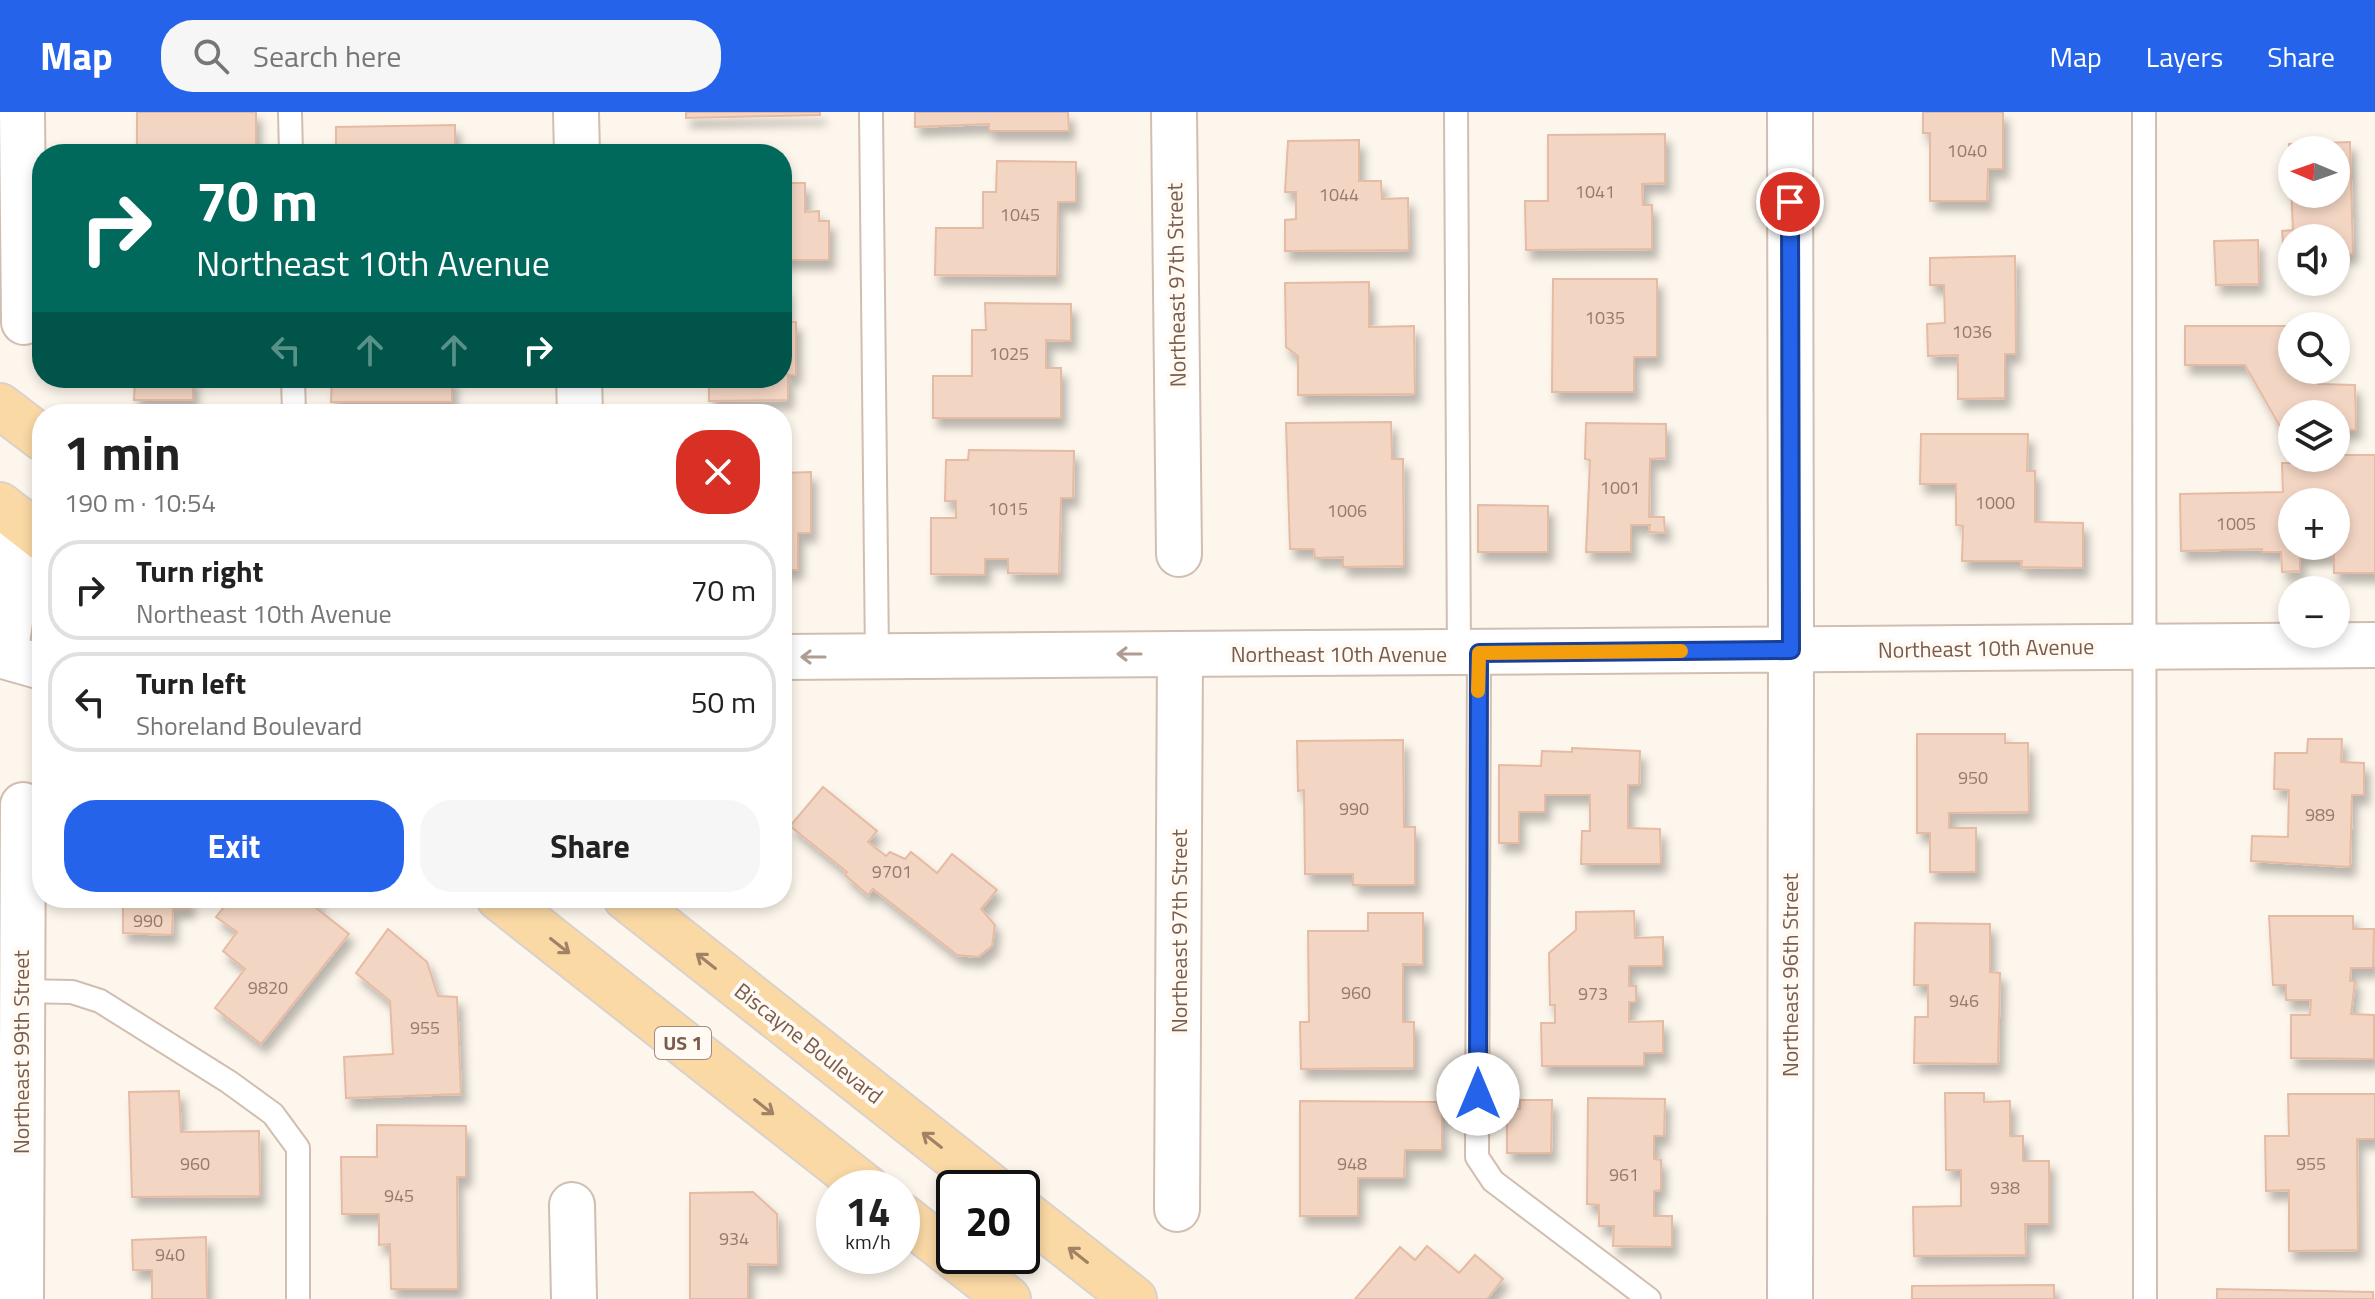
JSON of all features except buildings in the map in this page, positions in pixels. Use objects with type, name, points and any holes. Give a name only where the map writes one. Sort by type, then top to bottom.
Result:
[{"type":"main road","points":[[0,406],[32,430]]},
{"type":"main road","name":"US 1","points":[[512,908],[844,1170]]},
{"type":"main road","name":"Biscayne Boulevard","points":[[639,908],[970,1170]]},
{"type":"main road","points":[[1040,1225],[1134,1299]]},
{"type":"main road","points":[[920,1230],[1008,1299]]},
{"type":"street","points":[[22,112],[24,322]]},
{"type":"street","points":[[576,112],[577,144]]},
{"type":"street","name":"Northeast 97th Street","points":[[1174,112],[1179,554]]},
{"type":"street","name":"Northeast 96th Street","points":[[1790,112],[1790,1299]]},
{"type":"street","points":[[16,659],[20,521]]},
{"type":"street","name":"Northeast 10th Avenue","points":[[792,657],[2375,645]]},
{"type":"street","name":"Northeast 97th Street","points":[[1177,1209],[1180,654]]},
{"type":"street","name":"Northeast 99th Street","points":[[21,1299],[23,805]]},
{"type":"street","points":[[572,1205],[574,1299]]},
{"type":"lane","points":[[290,112],[291,144]]},
{"type":"lane","points":[[871,112],[877,656]]},
{"type":"lane","points":[[1456,112],[1477,1157],[1493,1181],[1649,1299]]},
{"type":"lane","points":[[2144,112],[2145,1299]]},
{"type":"lane","points":[[20,991],[72,992],[100,1001],[229,1082],[273,1114],[298,1148],[298,1299]]},
{"type":"slow traffic","points":[[1478,691],[1479,653],[1681,651]]},
{"type":"route","points":[[1478,1094],[1479,653],[1791,650],[1790,202]]}]
